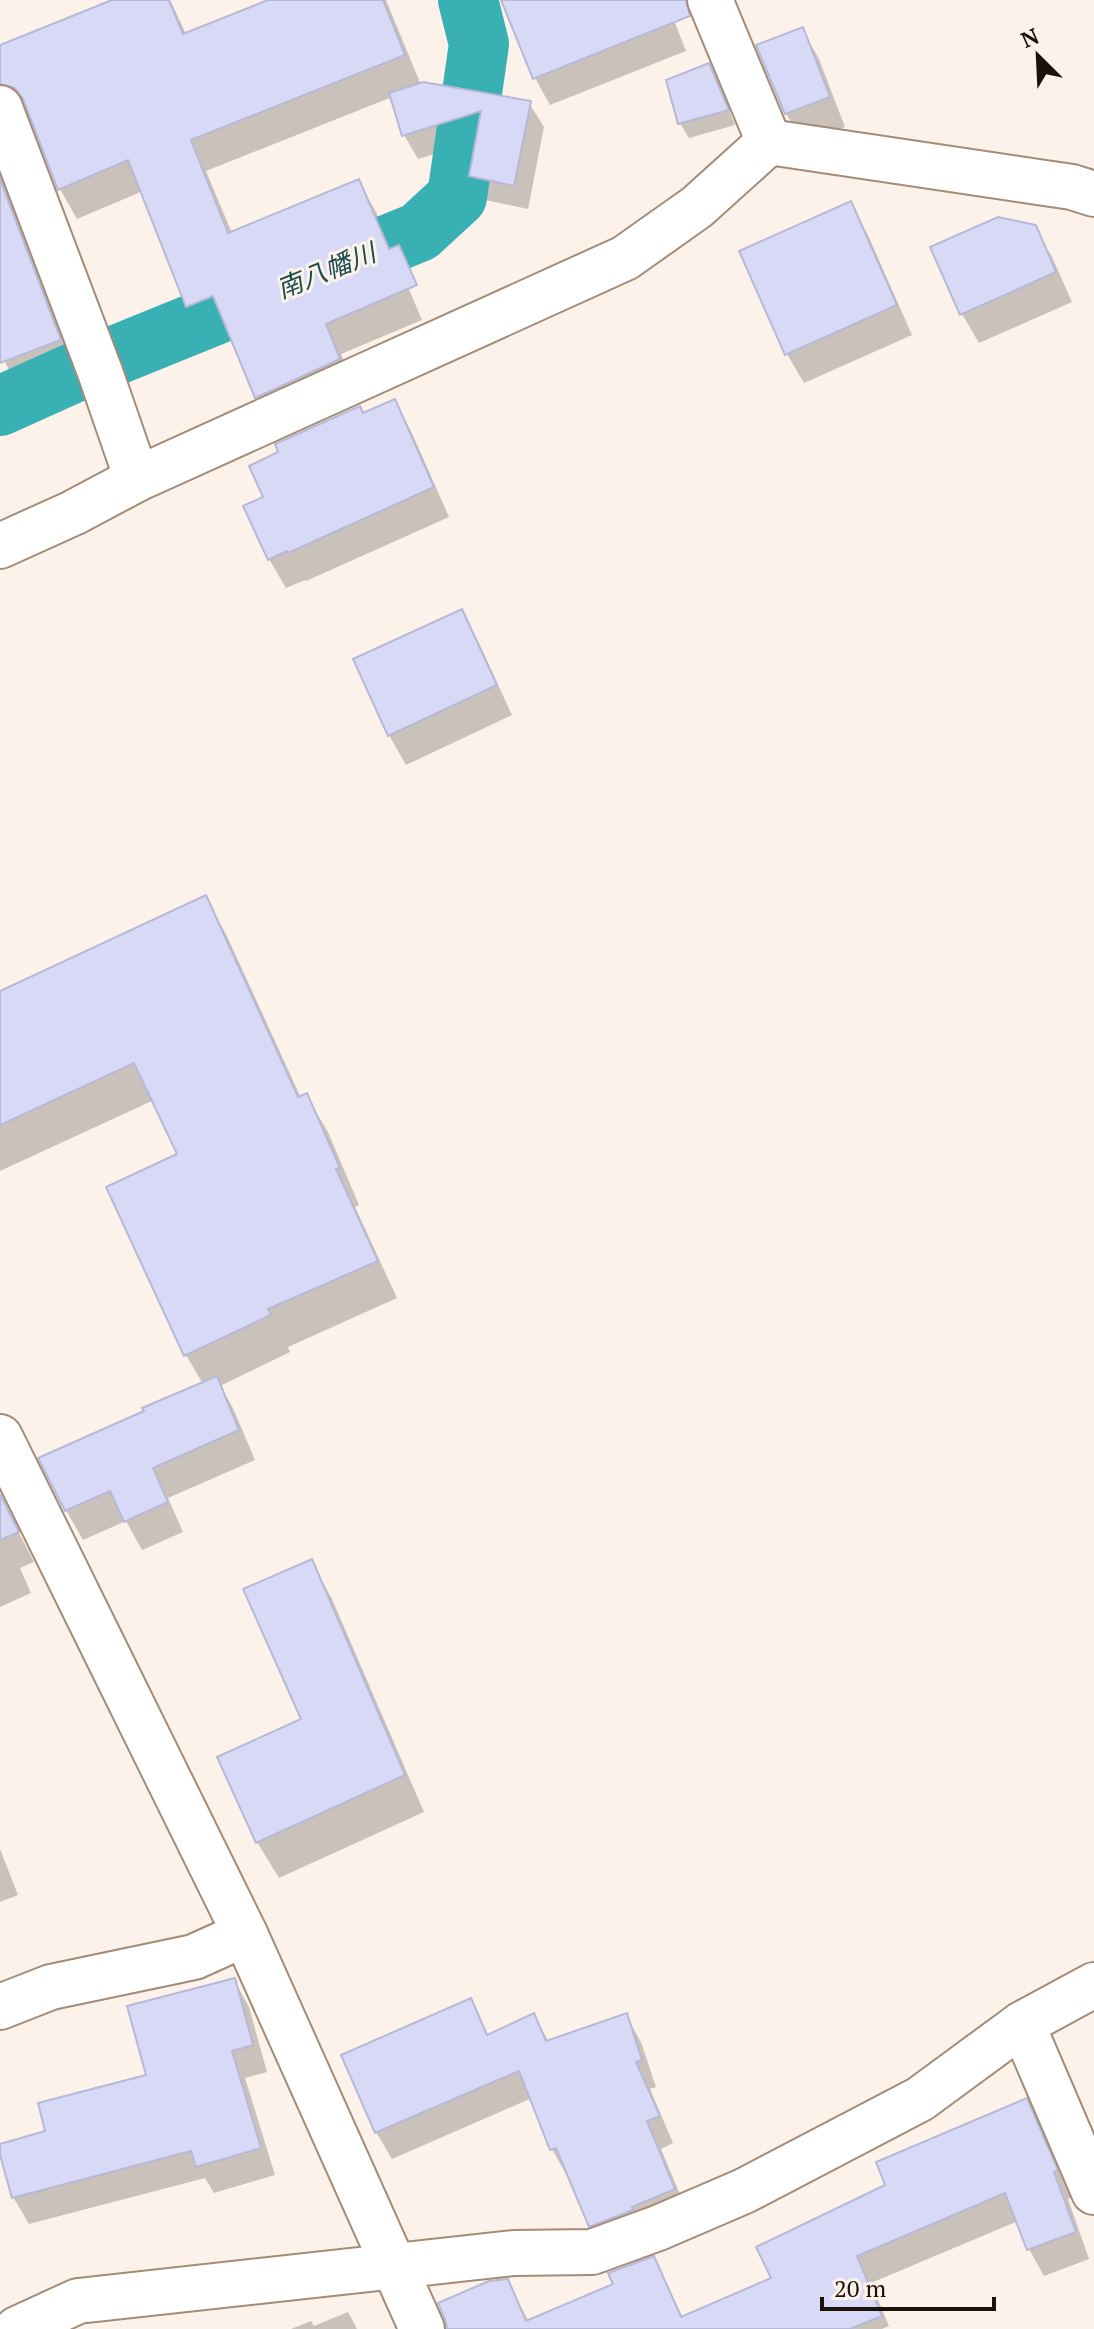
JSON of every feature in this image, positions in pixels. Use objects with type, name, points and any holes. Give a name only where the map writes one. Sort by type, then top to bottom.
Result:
[{"type":"street","points":[[710,0],[769,142]]},
{"type":"street","points":[[0,108],[137,479]]},
{"type":"street","points":[[769,142],[1072,187],[1094,194]]},
{"type":"street","points":[[0,546],[73,513],[137,479],[625,258],[697,207],[769,142]]},
{"type":"street","points":[[0,1437],[245,1934],[422,2329]]},
{"type":"street","points":[[0,2007],[51,1987],[194,1957],[245,1934]]},
{"type":"street","points":[[17,2329],[78,2301],[514,2253],[592,2252],[744,2191],[920,2099],[1022,2024],[1094,1985]]},
{"type":"street","points":[[1022,2024],[1094,2192]]},
{"type":"building","points":[[112,0],[169,0],[183,34],[268,0],[383,0],[405,55],[191,140],[228,233],[359,179],[389,249],[399,245],[417,285],[326,324],[340,359],[255,398],[213,296],[186,307],[128,160],[58,190],[23,99],[15,88],[0,84],[0,45]]},
{"type":"building","points":[[501,0],[686,0],[690,16],[533,79]]},
{"type":"building","points":[[803,27],[830,97],[785,114],[756,45]]},
{"type":"building","points":[[709,63],[729,110],[678,124],[666,80]]},
{"type":"building","points":[[423,82],[531,101],[514,186],[469,176],[481,111],[402,136],[389,93]]},
{"type":"building","points":[[0,179],[61,340],[0,363]]},
{"type":"building","points":[[851,201],[897,305],[785,355],[739,251]]},
{"type":"building","points":[[998,217],[1036,225],[1056,272],[960,315],[930,247]]},
{"type":"building","points":[[395,399],[434,487],[268,560],[243,506],[263,497],[249,466],[278,452],[275,444],[360,406],[363,413]]},
{"type":"building","points":[[462,609],[497,685],[388,736],[353,659]]},
{"type":"building","points":[[206,895],[298,1097],[307,1093],[340,1168],[336,1169],[378,1261],[268,1309],[271,1315],[184,1356],[106,1187],[177,1154],[134,1063],[0,1125],[0,991]]},
{"type":"building","points":[[217,1376],[239,1430],[153,1468],[168,1502],[124,1522],[110,1491],[65,1511],[38,1458]]},
{"type":"building","points":[[0,1494],[19,1532],[0,1540]]},
{"type":"building","points":[[312,1559],[405,1775],[256,1843],[217,1757],[301,1719],[243,1589]]},
{"type":"building","points":[[235,1978],[253,2045],[232,2051],[261,2148],[196,2167],[191,2151],[12,2198],[0,2144],[45,2131],[38,2103],[146,2075],[127,2006]]},
{"type":"building","points":[[471,1998],[487,2035],[534,2013],[546,2041],[627,2013],[642,2060],[636,2062],[660,2116],[647,2121],[675,2189],[589,2227],[556,2148],[550,2150],[519,2071],[375,2133],[341,2055]]},
{"type":"building","points":[[1027,2098],[1058,2170],[1054,2172],[1076,2232],[1027,2250],[1005,2193],[857,2256],[882,2316],[850,2329],[447,2329],[438,2303],[489,2281],[508,2279],[526,2321],[613,2284],[608,2273],[654,2256],[681,2317],[771,2278],[756,2247],[885,2185],[876,2162]]},
{"type":"waterway","name":"南八幡川","points":[[0,406],[82,369],[419,232],[457,197],[479,44],[468,0]]}]
